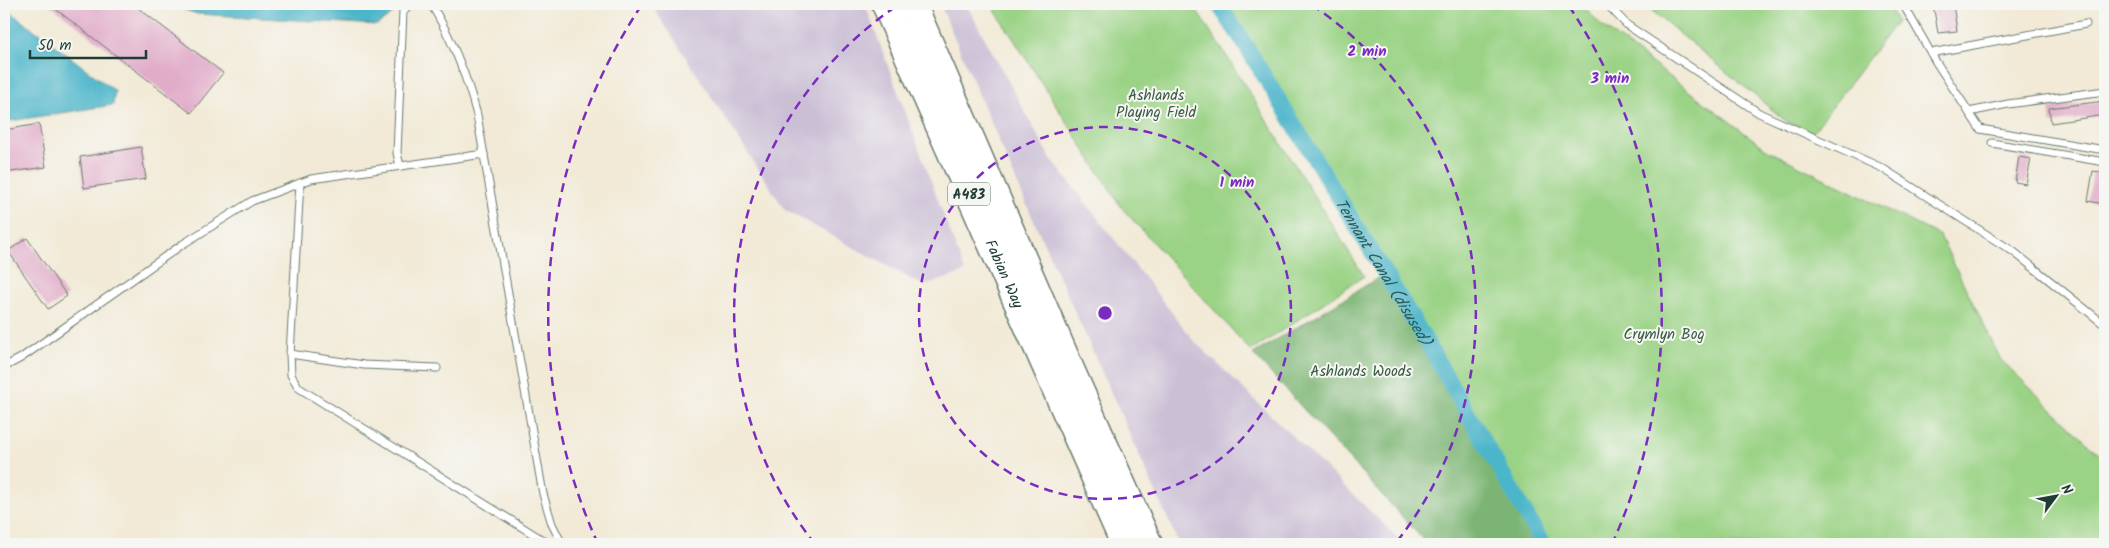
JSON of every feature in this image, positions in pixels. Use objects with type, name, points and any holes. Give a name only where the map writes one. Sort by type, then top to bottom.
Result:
[{"type":"highway","name":"Fabian Way","points":[[885,4],[1138,538]]},
{"type":"highway","name":"Fabian Way","points":[[913,4],[1063,379],[1104,500],[1138,538]]},
{"type":"lane","points":[[400,166],[397,153],[403,11],[410,4]]},
{"type":"lane","points":[[431,4],[448,32],[468,80],[477,115],[542,494],[552,524],[562,544]]},
{"type":"lane","points":[[1607,4],[1627,25],[1759,114],[1882,168],[2014,252],[2105,325]]},
{"type":"lane","points":[[1903,4],[1931,53],[1980,128],[2105,150]]},
{"type":"lane","points":[[1931,53],[2086,24]]},
{"type":"lane","points":[[1969,112],[2008,104],[2105,91]]},
{"type":"lane","points":[[1992,143],[2105,162]]},
{"type":"lane","points":[[4,367],[21,358],[183,244],[252,200],[311,179],[484,154]]},
{"type":"lane","points":[[300,183],[290,354],[291,375],[299,388],[549,544]]},
{"type":"lane","points":[[290,354],[364,365],[437,368]]},
{"type":"shaded area","points":[[651,4],[865,4],[965,272],[924,286],[785,210]]},
{"type":"shaded area","points":[[940,4],[966,4],[1049,156],[1194,341],[1404,544],[1179,544],[1017,183]]},
{"type":"green space","name":"Ashlands Playing Field","points":[[991,4],[1192,4],[1364,276],[1251,351],[1122,208]]},
{"type":"green space","name":"Crymlyn Bog","points":[[1218,4],[1581,4],[1602,26],[1769,151],[1940,236],[2001,360],[2105,460],[2105,544],[1543,544],[1419,329],[1241,38]]},
{"type":"green space","points":[[1644,4],[1888,4],[1897,21],[1813,132],[1787,122]]},
{"type":"green space","name":"Ashlands Woods","points":[[1383,275],[1417,330],[1540,544],[1427,544],[1253,354]]},
{"type":"water","points":[[172,4],[381,4],[394,13],[377,25],[197,14]]},
{"type":"water","points":[[4,7],[115,91],[113,105],[4,122]]},
{"type":"building","points":[[49,4],[133,4],[223,73],[191,113]]},
{"type":"building","points":[[1933,4],[1953,4],[1957,31],[1938,33]]},
{"type":"building","points":[[2105,101],[2105,115],[2051,123],[2049,108]]},
{"type":"building","points":[[39,124],[46,167],[4,173],[4,130]]},
{"type":"building","points":[[141,147],[146,179],[84,188],[80,157]]},
{"type":"building","points":[[2019,157],[2031,159],[2026,184],[2015,182]]},
{"type":"building","points":[[2093,171],[2105,173],[2104,204],[2088,201]]},
{"type":"building","points":[[27,238],[67,296],[48,309],[8,251]]},
{"type":"waterway","name":"Tennant Canal (disused)","points":[[1218,4],[1241,38],[1419,329],[1543,544]]}]
